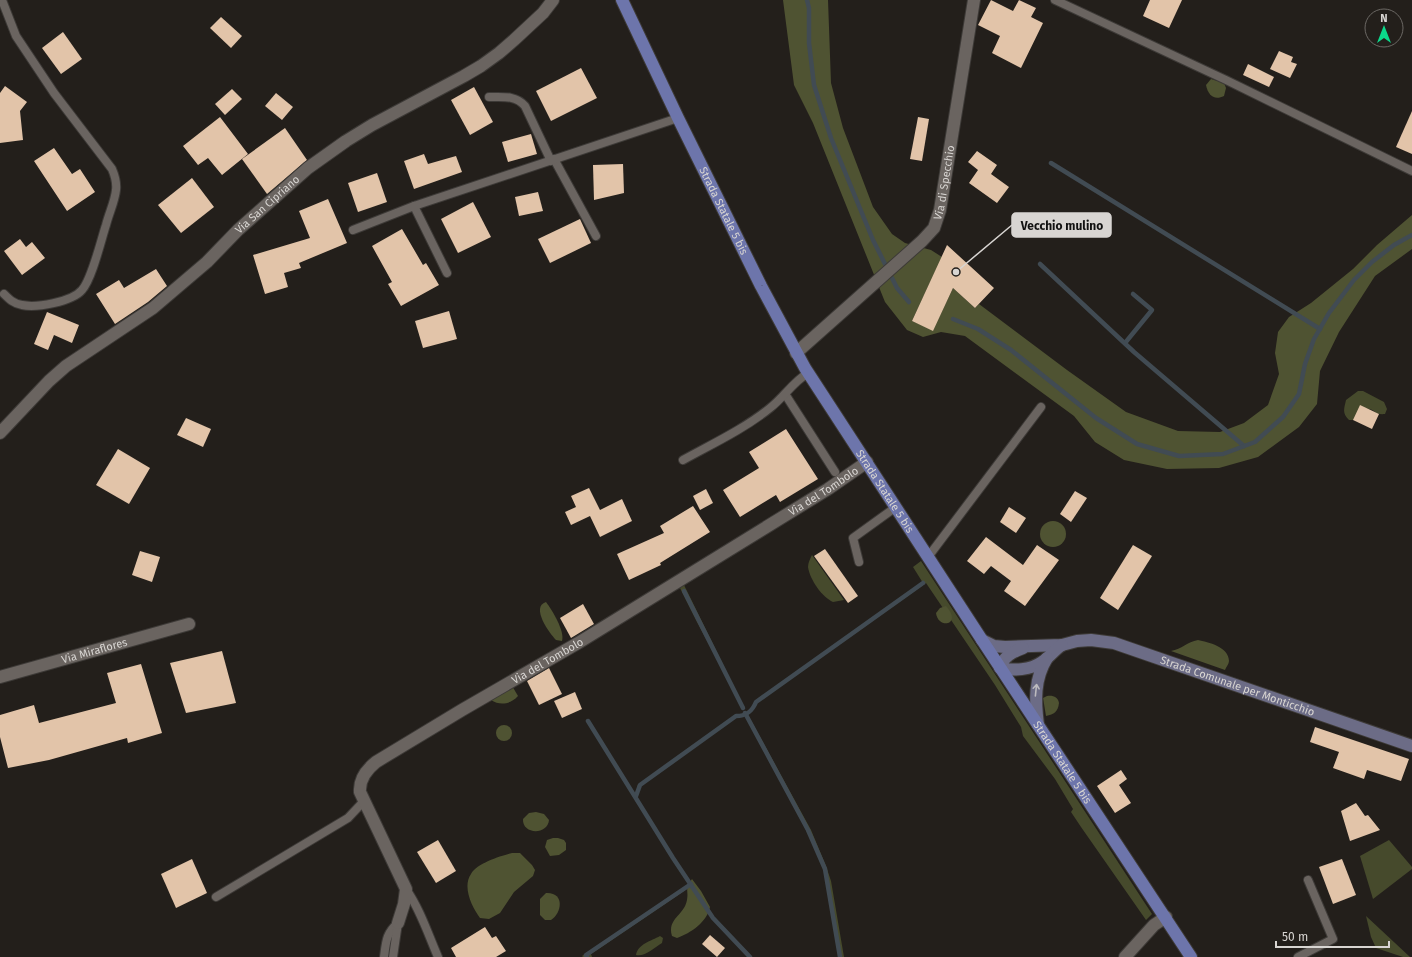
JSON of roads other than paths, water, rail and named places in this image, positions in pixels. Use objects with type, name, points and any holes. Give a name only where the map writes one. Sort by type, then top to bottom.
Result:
[{"type":"main road","name":"Strada Statale 5 bis","points":[[622,0],[678,118],[761,286],[796,353],[1000,668],[1191,957]]},
{"type":"main road","name":"Strada Comunale per Monticchio","points":[[982,640],[998,646],[1062,645],[1091,640],[1104,641],[1123,646],[1412,746]]},
{"type":"main road","points":[[1000,668],[1015,670],[1040,663],[1062,645]]},
{"type":"main road","name":"Strada Comunale per Monticchio","points":[[1000,668],[1003,661],[1009,655],[1019,649],[1033,646]]},
{"type":"main road","points":[[1038,725],[1035,700],[1036,684],[1040,671],[1048,657]]},
{"type":"street","name":"Via San Cipriano","points":[[0,433],[49,381],[66,366],[153,308],[207,262],[254,216],[308,168],[346,141],[372,125],[482,66],[520,35],[543,13],[553,0]]},
{"type":"street","name":"Via di Specchio","points":[[796,353],[922,241],[935,225],[940,210],[974,0]]},
{"type":"street","name":"Via del Tombolo","points":[[406,889],[360,792],[360,785],[363,776],[376,762],[578,643],[821,493],[867,462]]},
{"type":"street","name":"Via Miraflores","points":[[0,677],[189,624]]},
{"type":"street","points":[[398,923],[404,904],[406,889]]},
{"type":"street","points":[[1125,957],[1154,925],[1166,917]]},
{"type":"lane","points":[[2,0],[16,36],[54,93],[112,169],[116,182],[114,199],[91,274],[82,290],[75,296],[64,300],[33,306],[15,303],[4,294]]},
{"type":"lane","points":[[1055,0],[1226,80],[1412,171]]},
{"type":"lane","points":[[489,97],[512,97],[521,100],[596,236]]},
{"type":"lane","points":[[353,230],[414,206],[678,118]]},
{"type":"lane","points":[[414,206],[448,273]]},
{"type":"lane","points":[[683,460],[755,419],[770,408],[793,384],[808,373]]},
{"type":"lane","points":[[785,394],[835,472]]},
{"type":"lane","points":[[928,557],[1041,407]]},
{"type":"lane","points":[[859,562],[853,538],[896,507]]},
{"type":"lane","points":[[216,897],[348,818],[364,801]]},
{"type":"lane","points":[[1298,957],[1333,939],[1308,880]]},
{"type":"lane","points":[[406,889],[411,896],[438,957]]},
{"type":"lane","points":[[384,957],[388,934],[398,923]]},
{"type":"lane","points":[[393,957],[398,923]]},
{"type":"waterway","points":[[807,0],[809,8],[809,43],[814,85],[831,138],[873,240],[885,264]]},
{"type":"waterway","points":[[1051,163],[1320,329]]},
{"type":"waterway","points":[[953,319],[978,329],[1011,350],[1096,418],[1137,444],[1179,456],[1223,454],[1255,442],[1283,417],[1299,394],[1305,364],[1314,339],[1329,313],[1354,280],[1372,262],[1394,245],[1412,235]]},
{"type":"waterway","points":[[1040,264],[1134,352],[1244,446]]},
{"type":"waterway","points":[[892,278],[897,288],[909,302]]},
{"type":"waterway","points":[[1125,343],[1152,310],[1133,294]]},
{"type":"waterway","points":[[636,796],[640,785],[736,716],[748,713],[756,702],[923,583]]},
{"type":"waterway","points":[[684,591],[743,708]]},
{"type":"waterway","points":[[745,713],[808,830],[825,869],[840,957]]},
{"type":"waterway","points":[[588,721],[673,858],[713,918],[750,957]]},
{"type":"waterway","points":[[587,957],[586,955],[691,884]]},
{"type":"place","name":"Vecchio mulino","points":[[956,272]]}]
